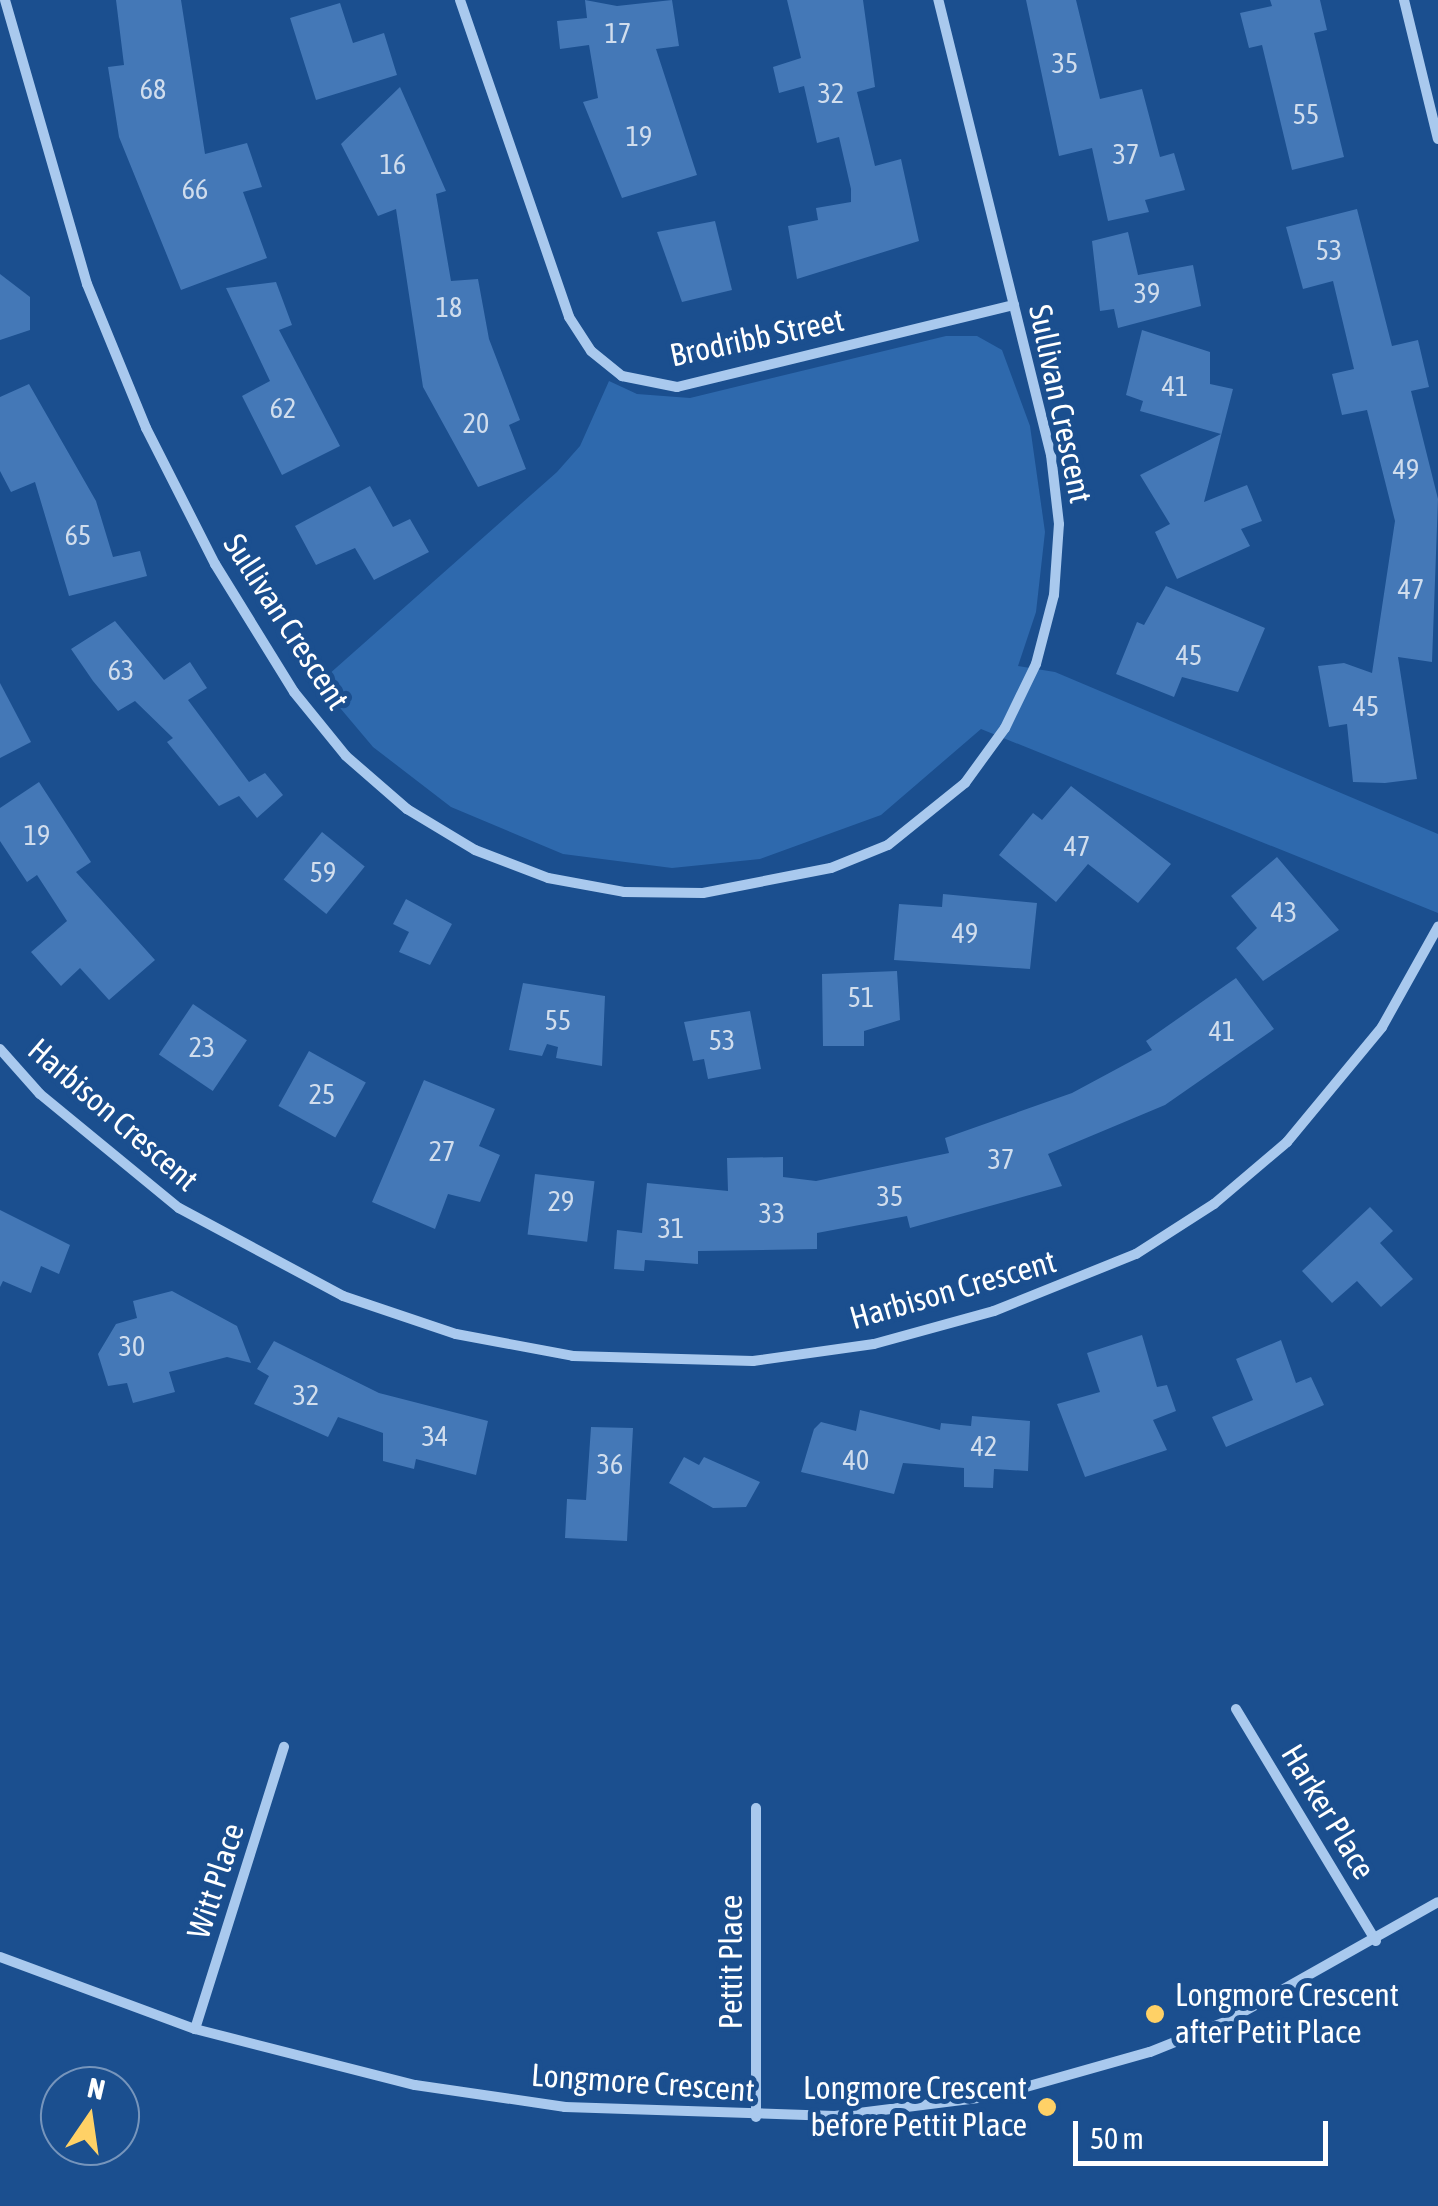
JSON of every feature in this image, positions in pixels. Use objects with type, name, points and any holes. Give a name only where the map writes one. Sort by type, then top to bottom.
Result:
[{"type":"street","name":"Sullivan Crescent","points":[[6,0],[81,266],[146,428],[215,564],[294,692],[346,756],[408,809],[475,850],[548,878],[624,892],[703,893],[831,868],[888,845],[964,784],[1006,728],[1036,664],[1054,595],[1059,524],[1051,455],[938,0]]},
{"type":"street","name":"Brodribb Street","points":[[460,0],[569,316],[591,351],[622,376],[676,387],[1014,305]]},
{"type":"street","points":[[1404,0],[1438,138]]},
{"type":"street","name":"Harbison Crescent","points":[[0,1049],[40,1094],[179,1208],[342,1296],[456,1334],[573,1356],[753,1361],[874,1344],[994,1311],[1136,1254],[1199,1214],[1288,1142],[1352,1068],[1438,927]]},
{"type":"street","name":"Harker Place","points":[[1236,1709],[1376,1941]]},
{"type":"street","name":"Witt Place","points":[[195,2030],[284,1747]]},
{"type":"street","name":"Pettit Place","points":[[756,1808],[756,2116]]},
{"type":"street","name":"Longmore Crescent","points":[[0,1957],[195,2030],[414,2085],[565,2107],[756,2116],[914,2110],[1072,2078],[1227,2021],[1376,1941],[1438,1902]]},
{"type":"shaded area","points":[[946,336],[977,336],[1002,350],[1030,426],[1045,532],[1036,612],[1018,666],[1055,672],[1438,834],[1438,913],[981,729],[881,815],[760,859],[672,868],[563,854],[451,807],[373,747],[319,683],[557,472],[580,446],[609,381],[637,394],[690,398]]},
{"type":"building","points":[[116,0],[181,0],[205,154],[247,143],[262,187],[243,192],[267,258],[181,290],[119,137],[108,67],[124,65]]},
{"type":"building","points":[[585,0],[617,6],[672,0],[679,46],[656,49],[697,175],[622,198],[583,102],[598,98],[589,45],[560,49],[557,21],[587,18]]},
{"type":"building","points":[[787,0],[863,0],[875,87],[857,92],[875,166],[901,159],[919,241],[797,279],[788,226],[818,220],[816,208],[851,202],[851,189],[839,137],[817,143],[804,86],[779,93],[773,67],[801,58]]},
{"type":"building","points":[[1026,0],[1076,0],[1100,99],[1142,89],[1160,157],[1174,153],[1185,190],[1145,200],[1149,212],[1108,221],[1092,148],[1059,156]]},
{"type":"building","points":[[1270,0],[1320,0],[1327,30],[1314,33],[1344,157],[1292,170],[1262,45],[1249,48],[1240,13],[1272,6]]},
{"type":"building","points":[[340,3],[353,43],[384,33],[397,75],[316,100],[290,18]]},
{"type":"building","points":[[400,87],[446,191],[436,194],[451,281],[478,279],[489,339],[520,420],[509,425],[526,469],[478,487],[423,387],[396,209],[378,216],[341,144]]},
{"type":"building","points":[[1357,209],[1392,346],[1418,340],[1429,387],[1411,391],[1438,499],[1432,662],[1398,657],[1417,779],[1385,783],[1353,782],[1347,724],[1329,727],[1318,666],[1344,663],[1372,673],[1395,521],[1367,410],[1342,415],[1332,374],[1354,369],[1333,281],[1303,289],[1286,227]]},
{"type":"building","points":[[715,221],[732,290],[682,302],[657,232]]},
{"type":"building","points":[[1128,232],[1138,275],[1193,265],[1201,306],[1118,328],[1114,309],[1100,311],[1092,241]]},
{"type":"building","points":[[0,274],[30,297],[30,330],[0,340]]},
{"type":"building","points":[[276,282],[292,325],[279,330],[340,446],[282,475],[242,396],[270,381],[226,288]]},
{"type":"building","points":[[1142,330],[1210,352],[1210,384],[1233,389],[1204,502],[1247,485],[1262,521],[1241,529],[1250,546],[1177,579],[1155,532],[1170,524],[1140,475],[1221,434],[1140,411],[1143,401],[1126,395]]},
{"type":"building","points":[[29,384],[96,501],[113,557],[140,551],[147,576],[69,596],[35,482],[11,492],[0,471],[0,397]]},
{"type":"building","points":[[370,486],[393,527],[410,519],[429,552],[374,580],[355,548],[316,565],[295,526]]},
{"type":"building","points":[[1166,586],[1265,628],[1238,692],[1182,677],[1174,697],[1116,674],[1137,622],[1144,625]]},
{"type":"building","points":[[115,621],[164,680],[190,662],[207,688],[188,700],[249,782],[265,773],[283,795],[257,818],[239,796],[219,806],[167,742],[173,738],[135,701],[118,711],[93,681],[71,649]]},
{"type":"building","points":[[0,683],[31,742],[0,758]]},
{"type":"building","points":[[39,782],[91,862],[76,872],[155,960],[109,1000],[80,968],[61,986],[31,952],[67,921],[37,875],[27,882],[0,841],[0,808]]},
{"type":"building","points":[[1071,786],[1171,864],[1138,903],[1088,864],[1056,902],[999,855],[1033,813],[1042,820]]},
{"type":"building","points":[[322,832],[365,867],[326,914],[284,879]]},
{"type":"building","points":[[1277,857],[1339,930],[1263,981],[1236,948],[1257,928],[1231,896]]},
{"type":"building","points":[[943,894],[1037,903],[1030,969],[894,960],[899,904],[942,907]]},
{"type":"building","points":[[406,899],[452,924],[430,965],[399,952],[409,932],[393,924]]},
{"type":"building","points":[[897,971],[900,1020],[864,1031],[864,1046],[823,1046],[822,974]]},
{"type":"building","points":[[1236,978],[1274,1029],[1165,1105],[1048,1154],[1062,1186],[910,1228],[907,1216],[817,1233],[817,1249],[698,1251],[698,1264],[645,1260],[644,1271],[614,1269],[617,1230],[642,1233],[647,1183],[728,1191],[727,1158],[783,1157],[783,1177],[816,1181],[949,1153],[945,1138],[1072,1093],[1152,1050],[1146,1041]]},
{"type":"building","points":[[523,983],[605,996],[602,1066],[556,1058],[558,1047],[547,1044],[542,1056],[509,1050]]},
{"type":"building","points":[[193,1004],[247,1040],[213,1091],[159,1055]]},
{"type":"building","points":[[750,1011],[761,1069],[708,1079],[704,1059],[693,1061],[684,1022]]},
{"type":"building","points":[[309,1051],[366,1083],[335,1138],[278,1106]]},
{"type":"building","points":[[424,1080],[495,1109],[479,1146],[500,1155],[480,1202],[448,1194],[435,1229],[372,1202]]},
{"type":"building","points":[[535,1174],[595,1181],[587,1242],[528,1235]]},
{"type":"building","points":[[1370,1207],[1393,1231],[1380,1243],[1413,1279],[1381,1307],[1357,1281],[1332,1303],[1302,1271]]},
{"type":"building","points":[[0,1210],[70,1245],[59,1274],[41,1266],[31,1293],[3,1281],[0,1287]]},
{"type":"building","points":[[172,1291],[237,1326],[251,1363],[227,1357],[169,1372],[175,1392],[133,1403],[127,1383],[108,1386],[98,1354],[116,1324],[137,1318],[133,1301]]},
{"type":"building","points":[[1142,1335],[1157,1387],[1167,1385],[1176,1411],[1153,1420],[1167,1450],[1085,1477],[1057,1404],[1100,1392],[1087,1353]]},
{"type":"building","points":[[1281,1340],[1296,1383],[1311,1377],[1324,1405],[1226,1447],[1212,1417],[1253,1400],[1236,1359]]},
{"type":"building","points":[[274,1341],[379,1393],[488,1421],[476,1475],[416,1459],[414,1469],[383,1461],[383,1433],[338,1417],[328,1437],[254,1404],[269,1376],[257,1369]]},
{"type":"building","points":[[860,1410],[940,1430],[941,1423],[971,1426],[972,1416],[1030,1421],[1028,1471],[994,1469],[993,1488],[964,1487],[964,1468],[903,1463],[894,1494],[801,1472],[814,1429],[821,1422],[856,1431]]},
{"type":"building","points":[[591,1427],[633,1428],[627,1541],[565,1538],[567,1499],[586,1500]]},
{"type":"building","points":[[684,1457],[699,1465],[704,1457],[760,1482],[746,1507],[713,1508],[669,1483]]},
{"type":"place","name":"Longmore Crescent after Petit Place","points":[[1155,2014]]},
{"type":"place","name":"Longmore Crescent before Pettit Place","points":[[1047,2107]]}]
